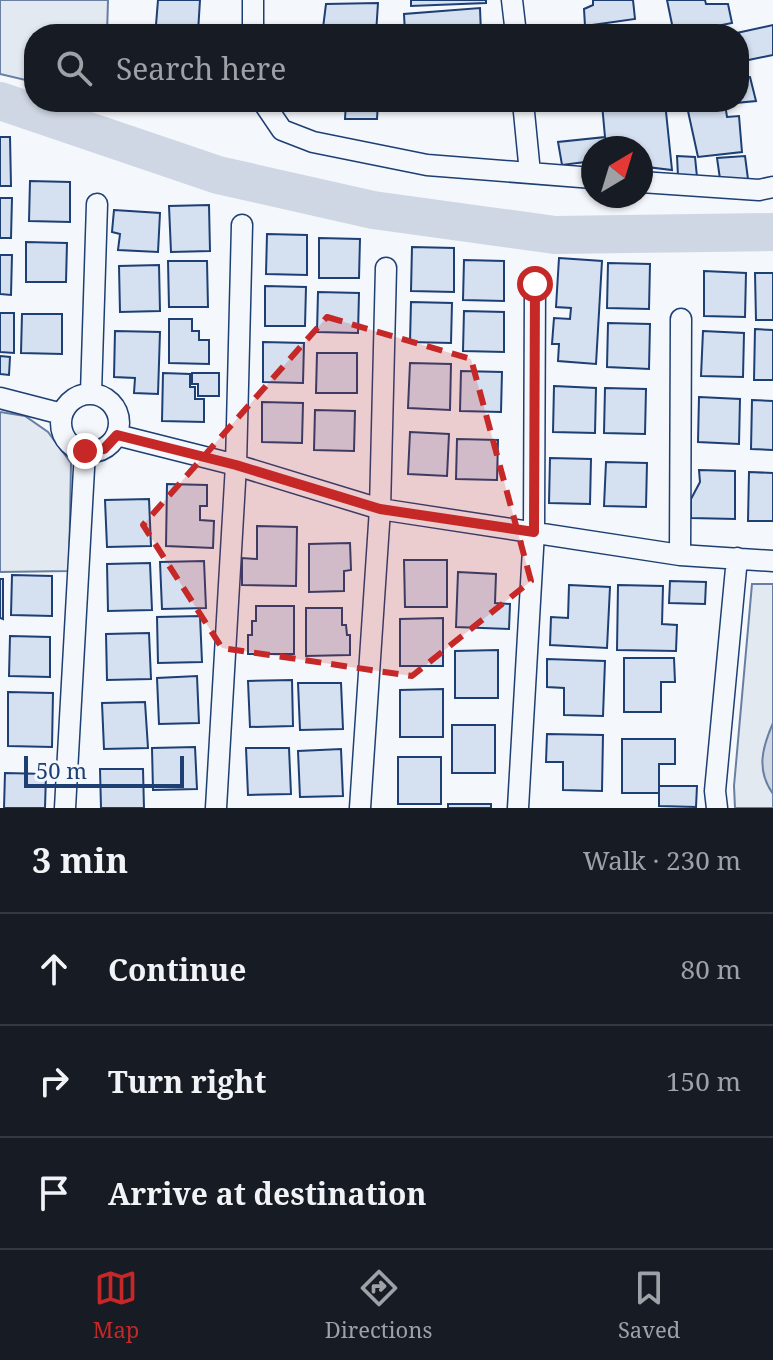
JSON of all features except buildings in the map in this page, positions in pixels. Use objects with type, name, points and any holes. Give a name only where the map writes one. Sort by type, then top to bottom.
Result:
[{"type":"street","points":[[253,0],[253,24]]},
{"type":"street","points":[[512,0],[515,24]]},
{"type":"street","points":[[270,112],[282,130],[313,142],[427,165],[581,177]]},
{"type":"street","points":[[524,112],[530,173]]},
{"type":"street","points":[[653,183],[759,190],[773,187]]},
{"type":"street","points":[[91,393],[97,204]]},
{"type":"street","points":[[216,808],[236,465],[242,225]]},
{"type":"street","points":[[360,808],[380,509],[386,268]]},
{"type":"street","points":[[518,808],[534,532],[535,284]]},
{"type":"street","points":[[680,555],[681,319]]},
{"type":"street","points":[[91,393],[109,400],[115,407],[119,426],[117,435],[104,449],[85,451],[68,442],[63,433],[62,414],[73,399],[91,393]]},
{"type":"street","points":[[0,398],[62,414]]},
{"type":"street","points":[[117,435],[236,465],[380,509],[680,555],[773,561]]},
{"type":"street","points":[[65,808],[85,451]]},
{"type":"street","points":[[717,808],[715,791],[737,558]]},
{"type":"highlighted area","points":[[327,317],[471,359],[531,581],[412,676],[222,648],[143,525]]},
{"type":"shaded area","points":[[0,0],[108,0],[107,24],[24,24],[24,80],[0,74]]},
{"type":"shaded area","points":[[0,412],[25,416],[48,432],[71,463],[69,571],[0,572]]},
{"type":"shaded area","points":[[752,584],[773,584],[773,808],[735,808],[734,786]]},
{"type":"shaded area","points":[[773,723],[773,794],[764,776],[762,759]]},
{"type":"waterway","points":[[0,101],[24,109]]},
{"type":"waterway","points":[[32,112],[218,175],[373,210],[555,235],[773,232]]},
{"type":"route","points":[[85,451],[104,449],[117,435],[236,465],[380,509],[534,532],[535,284]]}]
